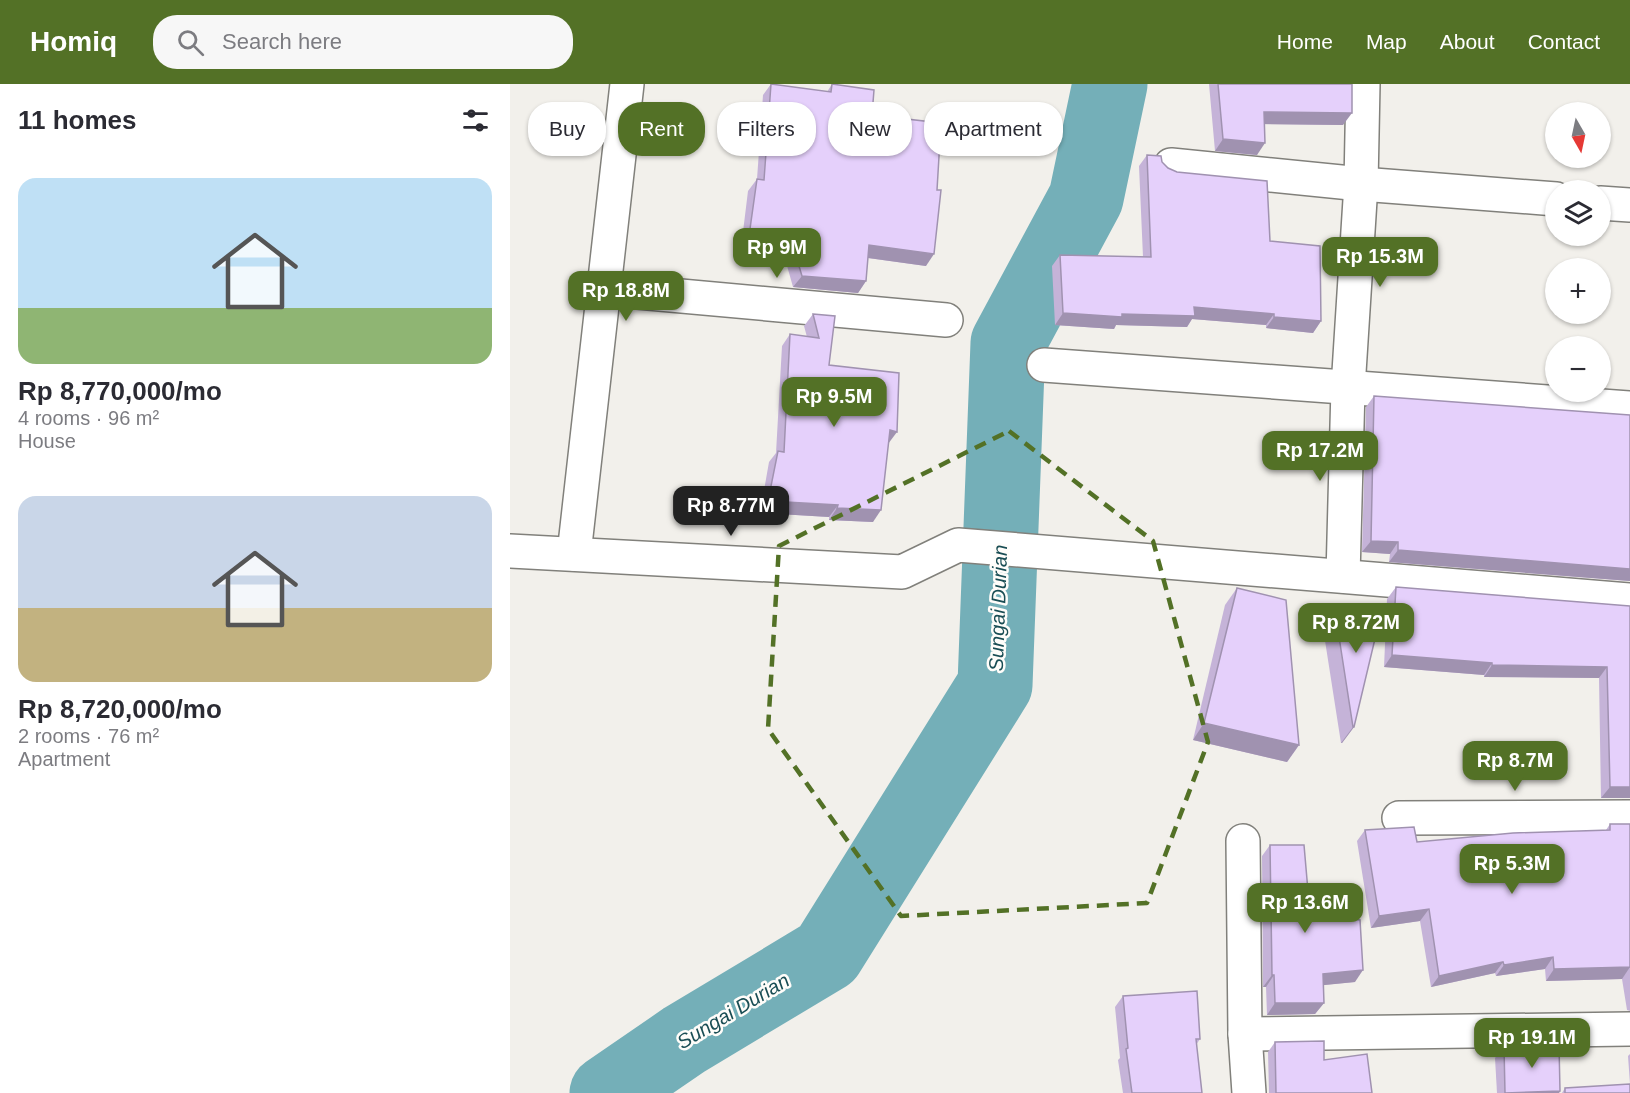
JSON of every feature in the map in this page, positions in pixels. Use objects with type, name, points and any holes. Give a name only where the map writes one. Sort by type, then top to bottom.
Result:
[{"type":"street","points":[[574,554],[627,84]]},
{"type":"street","points":[[1343,576],[1348,388],[1361,184],[1363,84]]},
{"type":"street","points":[[1171,165],[1361,184],[1545,198]]},
{"type":"street","points":[[1611,204],[1630,205]]},
{"type":"street","points":[[604,289],[946,320]]},
{"type":"street","points":[[1044,365],[1630,408]]},
{"type":"street","points":[[510,551],[902,573],[958,545],[1630,600]]},
{"type":"street","points":[[1399,818],[1630,817]]},
{"type":"street","points":[[1243,841],[1245,1034],[1248,1093]]},
{"type":"street","points":[[1245,1034],[1630,1029]]},
{"type":"highlighted area","points":[[1009,431],[1153,541],[1208,742],[1147,903],[901,916],[768,729],[779,546]]},
{"type":"building","points":[[771,84],[831,92],[832,84],[874,90],[873,102],[828,102],[828,156],[912,156],[912,120],[924,121],[924,156],[939,156],[937,190],[941,190],[934,254],[869,245],[866,281],[802,276],[792,243],[749,236],[757,179],[764,180],[766,156],[816,156],[816,102],[770,102]]},
{"type":"building","points":[[1218,84],[1352,84],[1352,113],[1264,112],[1265,143],[1223,139]]},
{"type":"building","points":[[1147,155],[1161,156],[1162,162],[1168,168],[1177,172],[1267,181],[1270,241],[1320,246],[1321,321],[1274,317],[1274,314],[1194,307],[1195,316],[1122,314],[1122,317],[1063,313],[1060,255],[1151,257]]},
{"type":"building","points":[[813,314],[835,316],[829,365],[899,373],[897,432],[890,430],[881,510],[768,501],[778,451],[784,452],[790,334],[819,338]]},
{"type":"building","points":[[1374,396],[1630,415],[1630,569],[1398,550],[1398,542],[1371,541]]},
{"type":"building","points":[[1396,587],[1630,606],[1630,787],[1610,787],[1607,667],[1492,665],[1492,663],[1392,655]]},
{"type":"building","points":[[1237,588],[1286,600],[1299,745],[1204,723]]},
{"type":"building","points":[[1335,611],[1379,622],[1354,727],[1353,727]]},
{"type":"building","points":[[1610,824],[1630,824],[1630,967],[1554,969],[1553,957],[1504,965],[1503,962],[1439,976],[1429,909],[1379,916],[1365,830],[1414,827],[1417,842],[1513,833],[1610,830]]},
{"type":"building","points":[[1270,845],[1304,845],[1310,914],[1360,920],[1363,970],[1323,974],[1324,1003],[1275,1003],[1274,975],[1272,975]]},
{"type":"building","points":[[1197,991],[1200,1039],[1196,1039],[1202,1093],[1132,1093],[1126,1049],[1128,1048],[1123,996]]},
{"type":"building","points":[[1324,1041],[1324,1060],[1367,1054],[1372,1093],[1276,1093],[1275,1042]]},
{"type":"building","points":[[1559,1045],[1560,1091],[1505,1093],[1504,1047]]},
{"type":"building","points":[[1630,1084],[1630,1093],[1565,1093],[1565,1088]]},
{"type":"waterway","name":"Sungai Durian","points":[[607,1093],[684,1040],[827,954],[995,685],[1008,343],[1086,198],[1110,84]]}]
